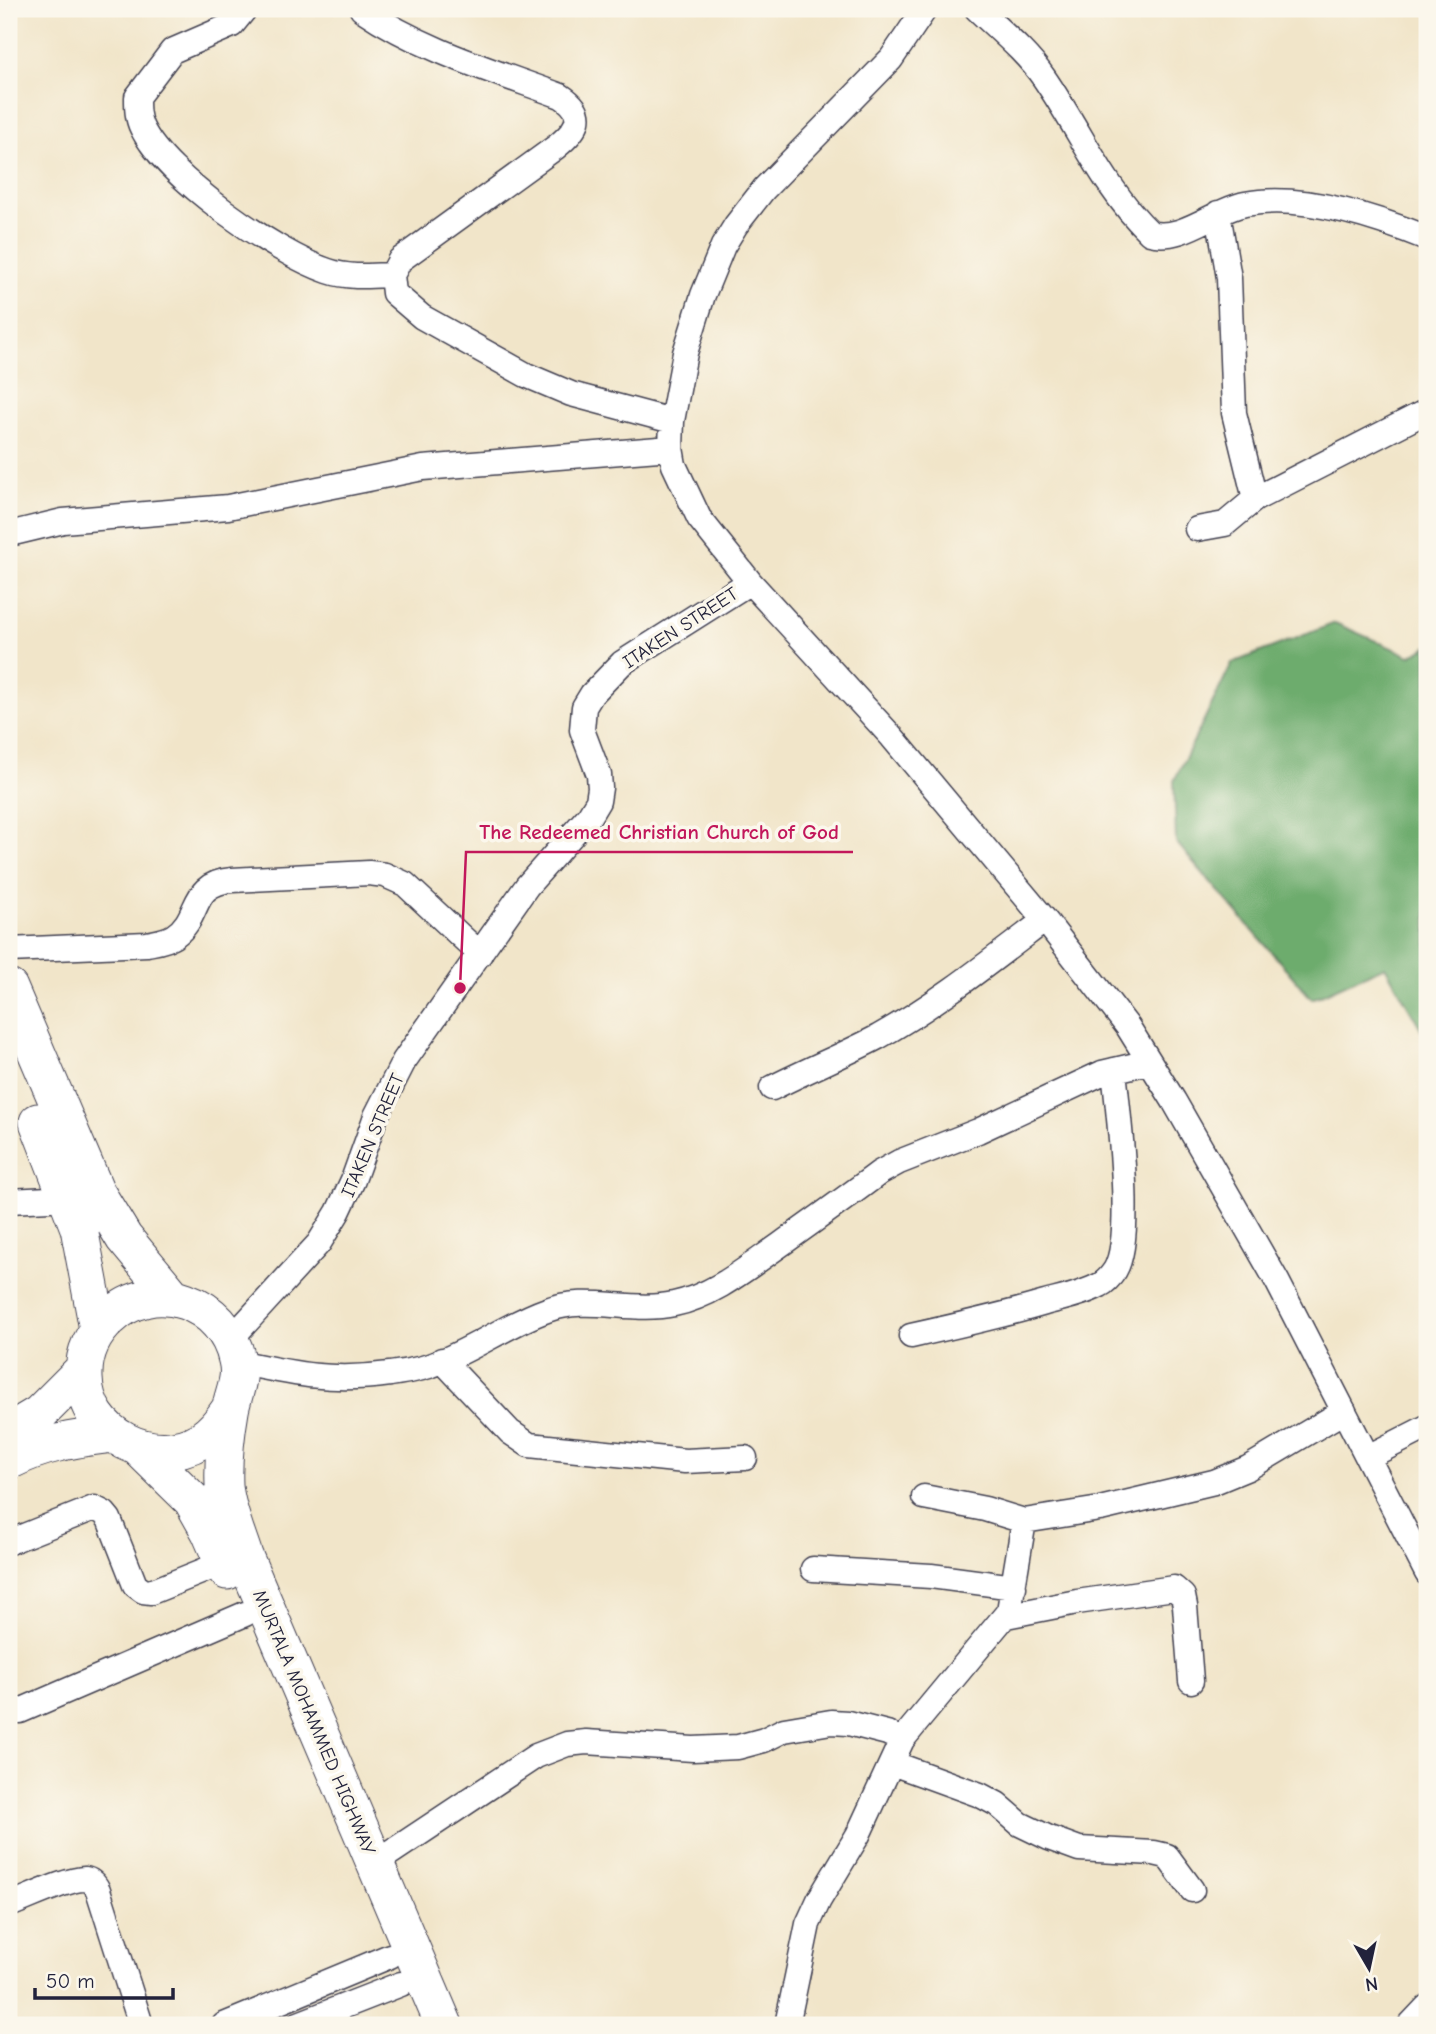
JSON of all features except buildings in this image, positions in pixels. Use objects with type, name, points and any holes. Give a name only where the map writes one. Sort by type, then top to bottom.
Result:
[{"type":"highway","points":[[9,988],[96,1192],[124,1238],[173,1297]]},
{"type":"highway","points":[[9,1054],[70,1198],[79,1228],[98,1329]]},
{"type":"highway","points":[[9,1461],[34,1448],[64,1440],[126,1441],[160,1451],[181,1448],[201,1440],[218,1426],[230,1409],[238,1386],[234,1350],[216,1319],[197,1305],[173,1297],[145,1298],[118,1309],[98,1329],[88,1348],[84,1368],[87,1397],[102,1423],[126,1441]]},
{"type":"highway","points":[[9,1432],[39,1414],[84,1368]]},
{"type":"highway","name":"MURTALA MOHAMMED HIGHWAY","points":[[230,1409],[224,1486],[244,1556],[444,2025]]},
{"type":"highway","name":"MURTALA MOHAMMED HIGHWAY","points":[[126,1441],[192,1500],[210,1531],[419,2025]]},
{"type":"street","points":[[245,9],[232,25],[172,51],[137,97],[142,130],[159,155],[197,192],[308,263],[330,272],[349,275],[392,275]]},
{"type":"street","points":[[362,9],[378,20],[446,54],[561,96],[573,103],[577,114],[577,125],[571,135],[400,260],[392,275],[394,293],[422,317],[526,375],[571,394],[672,421]]},
{"type":"street","points":[[925,9],[891,58],[764,189],[729,235],[703,295],[685,353],[672,421],[671,448],[674,465],[699,518],[750,582],[892,737],[1045,920],[1128,1027],[1277,1281],[1425,1564]]},
{"type":"street","points":[[977,9],[1026,55],[1044,78],[1108,184],[1150,233],[1172,234],[1243,204],[1294,202],[1340,210],[1427,238]]},
{"type":"street","points":[[1218,213],[1229,278],[1234,413],[1255,499]]},
{"type":"street","points":[[1197,529],[1225,524],[1255,499],[1427,411]]},
{"type":"street","points":[[9,534],[63,521],[228,507],[423,468],[671,448]]},
{"type":"street","name":"ITAKEN STREET","points":[[234,1350],[319,1243],[338,1212],[353,1180],[376,1116],[404,1061],[527,886],[589,816],[600,788],[599,775],[582,730],[583,707],[622,663],[750,582]]},
{"type":"street","points":[[9,950],[163,941],[176,935],[187,922],[205,890],[213,883],[369,873],[385,875],[405,884],[480,954]]},
{"type":"street","points":[[772,1088],[876,1037],[919,1012],[1045,920]]},
{"type":"street","points":[[234,1350],[308,1377],[332,1379],[405,1371],[432,1365],[514,1323],[549,1309],[572,1304],[675,1304],[710,1292],[889,1168],[978,1131],[1052,1095],[1114,1070],[1149,1062]]},
{"type":"street","points":[[911,1336],[1087,1292],[1104,1283],[1114,1272],[1123,1243],[1124,1187],[1114,1070]]},
{"type":"street","points":[[9,1201],[70,1198]]},
{"type":"street","points":[[442,1360],[510,1432],[529,1445],[685,1461],[745,1458]]},
{"type":"street","points":[[925,1497],[985,1509],[1024,1521],[1100,1509],[1214,1482],[1248,1468],[1344,1411]]},
{"type":"street","points":[[1368,1457],[1427,1427]]},
{"type":"street","points":[[9,1542],[94,1508],[109,1519],[135,1585],[143,1591],[151,1592],[223,1563]]},
{"type":"street","points":[[788,2025],[808,1924],[819,1900],[858,1835],[902,1740],[1006,1616],[1011,1606],[1024,1521]]},
{"type":"street","points":[[813,1569],[931,1576],[1014,1587]]},
{"type":"street","points":[[1006,1616],[1077,1602],[1174,1588],[1183,1596],[1185,1606],[1191,1681]]},
{"type":"street","points":[[20,1711],[245,1614]]},
{"type":"street","points":[[375,1863],[536,1756],[567,1744],[586,1742],[692,1749],[738,1746],[764,1740],[784,1730],[831,1722],[848,1723],[887,1733],[902,1740]]},
{"type":"street","points":[[892,1763],[980,1795],[997,1804],[1020,1824],[1079,1849],[1167,1856],[1192,1890]]},
{"type":"street","points":[[9,1906],[74,1881],[87,1879],[93,1882],[98,1890],[141,2025]]},
{"type":"street","points":[[224,2025],[396,1970]]},
{"type":"street","points":[[296,2025],[396,1970]]},
{"type":"street","points":[[1410,2025],[1427,2007]]},
{"type":"green space","points":[[1335,623],[1410,656],[1427,647],[1427,1039],[1385,966],[1312,999],[1176,842],[1174,781],[1232,663]]},
{"type":"place","name":"The Redeemed Christian Church of God","points":[[460,988]]}]
